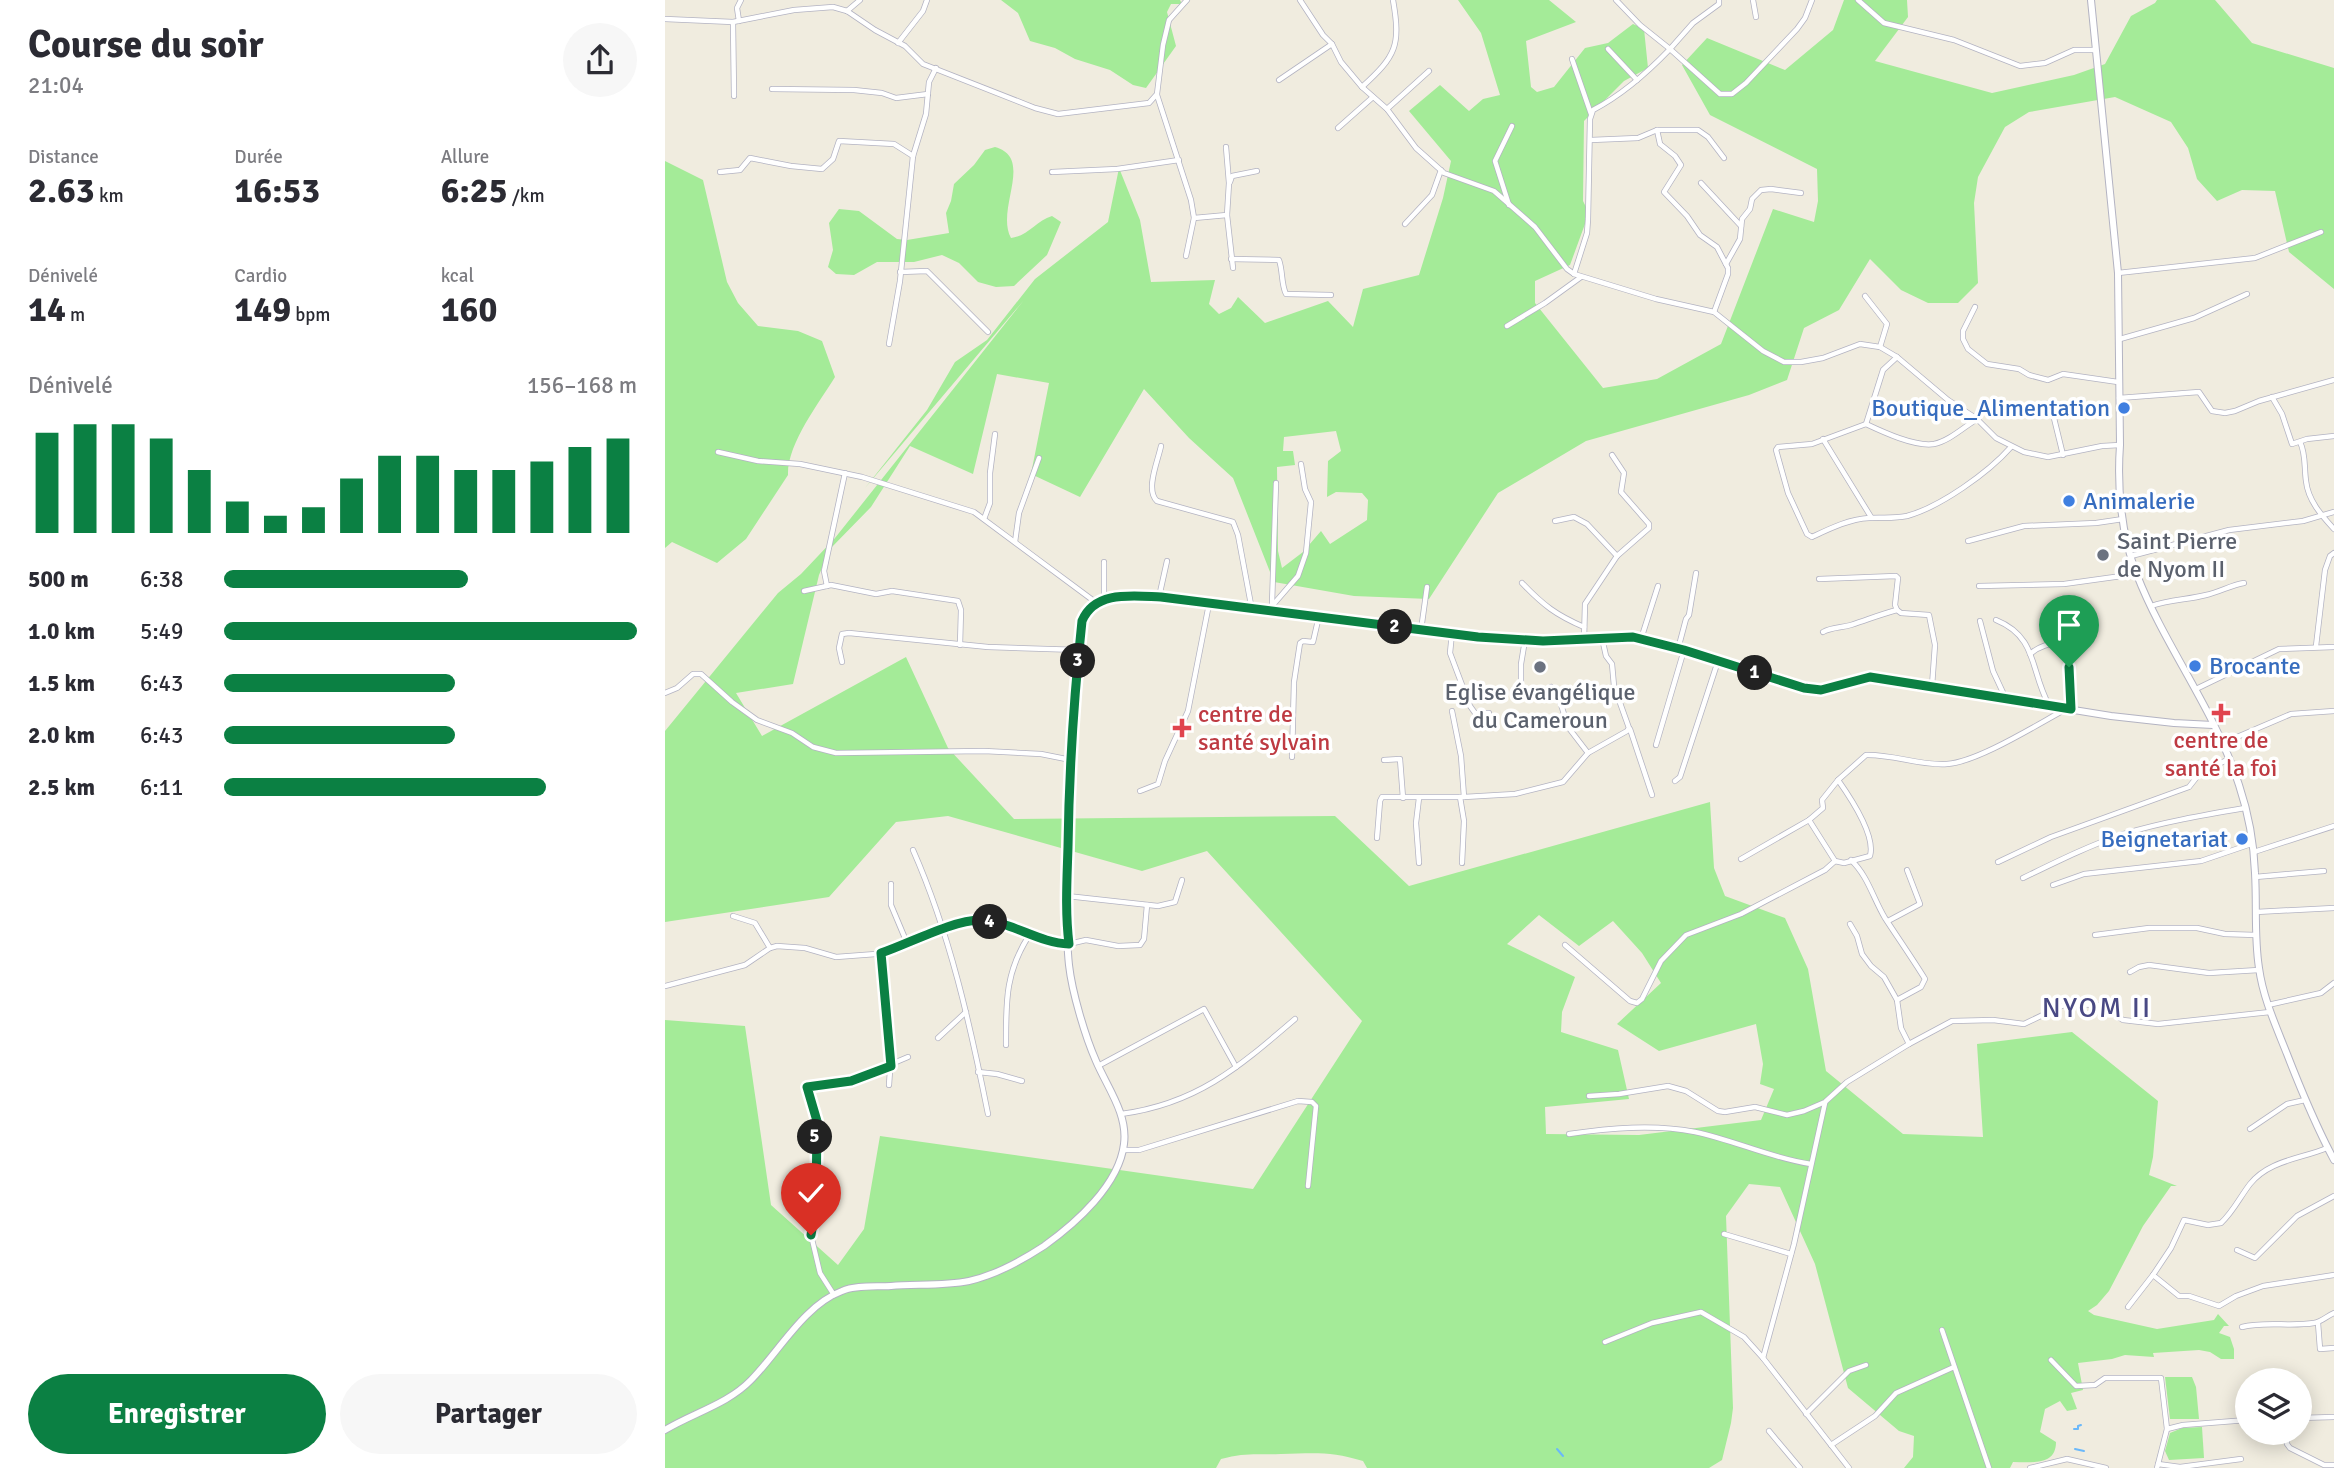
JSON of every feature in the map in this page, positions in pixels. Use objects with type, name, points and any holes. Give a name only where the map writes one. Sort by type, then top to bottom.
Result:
[{"type":"street","points":[[734,96],[737,8],[741,0]]},
{"type":"street","points":[[847,11],[860,0]]},
{"type":"street","points":[[898,43],[923,11],[927,0]]},
{"type":"street","points":[[1186,256],[1194,218],[1179,160],[1157,94],[1169,20],[1187,0]]},
{"type":"street","points":[[1300,0],[1332,44],[1341,62],[1362,87],[1387,109],[1416,148],[1441,170],[1494,191],[1535,227],[1567,269],[1574,274],[1656,299],[1714,312],[1763,351],[1784,362],[1823,358],[1855,345],[1880,346],[1948,400],[1977,419],[1996,438],[2035,456],[2063,455],[2102,446],[2120,445]]},
{"type":"street","points":[[1362,87],[1385,66],[1397,45],[1393,0]]},
{"type":"street","points":[[1615,0],[1720,94],[1732,94],[1746,83],[1797,29],[1812,0]]},
{"type":"street","points":[[1592,114],[1593,110],[1610,101],[1637,80],[1693,23],[1719,4],[1719,0]]},
{"type":"street","points":[[1753,0],[1756,17]]},
{"type":"street","points":[[1858,0],[1884,23],[1954,40],[2020,66],[2045,63],[2074,50],[2095,50]]},
{"type":"street","points":[[2091,0],[2118,273],[2118,469],[2123,519],[2136,574],[2229,759],[2245,808],[2253,852],[2259,970],[2267,1005],[2305,1100],[2334,1160]]},
{"type":"street","points":[[665,19],[736,22],[811,8],[833,7],[847,11],[898,43],[916,55],[923,64],[1035,108],[1058,114],[1137,106],[1149,103],[1157,94]]},
{"type":"street","points":[[1279,80],[1332,44]]},
{"type":"street","points":[[1608,49],[1637,80]]},
{"type":"street","points":[[1572,59],[1592,114],[1587,226],[1574,274]]},
{"type":"street","points":[[889,344],[913,156],[926,114],[929,82],[936,68]]},
{"type":"street","points":[[1387,109],[1429,71]]},
{"type":"street","points":[[772,89],[854,90],[882,93],[897,98],[928,94]]},
{"type":"street","points":[[1338,128],[1373,97]]},
{"type":"street","points":[[1509,206],[1495,161],[1512,127]]},
{"type":"street","points":[[1591,140],[1639,138],[1657,130],[1697,130],[1708,137],[1724,158]]},
{"type":"street","points":[[1657,130],[1660,144],[1678,158],[1681,165],[1664,192],[1687,216],[1700,236],[1717,247],[1726,264],[1728,274],[1714,312]]},
{"type":"street","points":[[720,172],[740,170],[750,158],[822,169],[833,159],[839,141],[894,144],[913,156]]},
{"type":"street","points":[[1226,147],[1229,183],[1227,215],[1233,268]]},
{"type":"street","points":[[1052,172],[1117,169],[1179,160]]},
{"type":"street","points":[[1405,225],[1432,195],[1441,170]]},
{"type":"street","points":[[1229,183],[1232,176],[1257,171]]},
{"type":"street","points":[[1702,183],[1742,226]]},
{"type":"street","points":[[1726,264],[1741,239],[1742,219],[1750,209],[1752,198],[1761,190],[1801,193]]},
{"type":"street","points":[[1194,218],[1227,215]]},
{"type":"street","points":[[2118,273],[2246,260],[2321,232]]},
{"type":"street","points":[[1231,259],[1279,260],[1286,294],[1331,295]]},
{"type":"street","points":[[900,272],[926,271],[988,332]]},
{"type":"street","points":[[1507,326],[1581,276]]},
{"type":"street","points":[[2120,339],[2194,318],[2247,294]]},
{"type":"street","points":[[1865,296],[1887,324],[1880,346]]},
{"type":"street","points":[[1975,307],[1963,331],[1963,339],[1968,349],[1987,364],[2019,369],[2048,380],[2063,374],[2118,382]]},
{"type":"street","points":[[1897,357],[1883,370],[1866,424],[1812,444],[1780,445],[1777,448],[1788,493],[1804,530],[1812,537],[1836,525],[1871,517],[1883,520],[1908,515],[1946,497],[1991,467],[2011,447]]},
{"type":"street","points":[[2119,398],[2199,392],[2212,411],[2225,413],[2334,380]]},
{"type":"street","points":[[2272,397],[2282,414],[2292,444],[2334,436]]},
{"type":"street","points":[[2052,410],[2063,455]]},
{"type":"street","points":[[1866,424],[1886,434],[1929,444],[1943,441],[1977,419]]},
{"type":"street","points":[[984,519],[990,503],[990,473],[995,433]]},
{"type":"street","points":[[1823,439],[1871,517]]},
{"type":"street","points":[[2300,442],[2304,451],[2307,488],[2321,515],[2334,529]]},
{"type":"street","points":[[1161,446],[1152,489],[1153,498],[1233,522],[1238,535],[1252,610]]},
{"type":"street","points":[[718,452],[758,461],[800,464],[845,473],[974,512],[1101,601]]},
{"type":"street","points":[[1584,640],[1585,604],[1617,556],[1650,526],[1622,492],[1624,473],[1612,455]]},
{"type":"street","points":[[1015,542],[1019,513],[1039,457]]},
{"type":"street","points":[[1271,609],[1298,576],[1307,553],[1311,502],[1305,489],[1301,464]]},
{"type":"street","points":[[827,586],[824,570],[845,473]]},
{"type":"street","points":[[1271,609],[1276,483]]},
{"type":"street","points":[[2131,556],[2229,530],[2303,521],[2334,512]]},
{"type":"street","points":[[1555,521],[1574,517],[1587,524],[1617,556]]},
{"type":"street","points":[[1968,541],[2024,527],[2123,519]]},
{"type":"street","points":[[2316,646],[2325,570],[2330,556],[2334,553]]},
{"type":"street","points":[[1159,597],[1167,561]]},
{"type":"street","points":[[1101,601],[1104,562]]},
{"type":"street","points":[[1655,745],[1681,649],[1696,573]]},
{"type":"street","points":[[1979,586],[2064,583],[2136,574]]},
{"type":"street","points":[[1819,579],[1896,576],[1897,610],[1901,613],[1930,617],[1935,645],[1932,686]]},
{"type":"street","points":[[1522,583],[1543,606],[1584,627]]},
{"type":"street","points":[[2151,606],[2176,599],[2204,596],[2226,586],[2244,583]]},
{"type":"street","points":[[804,591],[831,585],[876,594],[892,591],[958,601],[961,610],[960,645]]},
{"type":"street","points":[[1641,639],[1658,586]]},
{"type":"street","points":[[1420,630],[1427,587]]},
{"type":"street","points":[[665,1430],[729,1396],[749,1382],[797,1325],[834,1295],[853,1288],[968,1281],[1009,1266],[1043,1246],[1079,1219],[1094,1203],[1116,1170],[1125,1134],[1121,1114],[1098,1066],[1074,989],[1069,964],[1066,896],[1071,760],[1082,621],[1085,613],[1101,601],[1130,596],[1159,597],[1252,610],[1271,609],[1420,630],[1525,640],[1633,637],[1681,649],[1812,690],[1870,677],[2134,719],[2213,724]]},
{"type":"street","points":[[1140,791],[1159,785],[1167,755],[1183,723],[1209,604]]},
{"type":"street","points":[[1822,632],[1897,610]]},
{"type":"street","points":[[1292,757],[1294,682],[1300,643],[1313,642],[1319,616]]},
{"type":"street","points":[[1996,620],[2019,634],[2030,654],[2049,705]]},
{"type":"street","points":[[1980,621],[1993,671],[2007,699]]},
{"type":"street","points":[[842,662],[839,648],[842,634],[849,633],[960,645],[1079,650]]},
{"type":"street","points":[[1452,633],[1451,656],[1470,706],[1475,713],[1489,713]]},
{"type":"street","points":[[2030,654],[2049,643],[2066,642],[2080,637]]},
{"type":"street","points":[[1602,638],[1606,656],[1612,664],[1614,686],[1652,794]]},
{"type":"street","points":[[1521,681],[1525,640]]},
{"type":"street","points":[[2196,689],[2279,649],[2334,647]]},
{"type":"street","points":[[1675,781],[1680,777],[1718,661]]},
{"type":"street","points":[[2069,667],[2069,708]]},
{"type":"street","points":[[665,693],[677,688],[693,674],[701,674],[757,720],[792,733],[813,747],[836,753],[984,751],[1041,754],[1071,760]]},
{"type":"street","points":[[1551,687],[1559,698],[1568,727],[1588,753]]},
{"type":"street","points":[[1741,859],[1809,820],[1823,808],[1822,800],[1838,780],[1865,755],[1945,765],[1965,760],[2007,741],[2069,708]]},
{"type":"street","points":[[1452,711],[1461,756],[1464,821],[1462,863]]},
{"type":"street","points":[[2222,743],[2291,714],[2334,711]]},
{"type":"street","points":[[1377,838],[1382,797],[1515,794],[1563,782],[1570,778],[1588,753],[1629,728]]},
{"type":"street","points":[[1384,760],[1400,759],[1403,798]]},
{"type":"street","points":[[1998,862],[2051,837],[2189,787],[2200,773],[2229,759]]},
{"type":"street","points":[[1809,820],[1835,861],[1844,863],[1870,856],[1871,847],[1857,808],[1838,780]]},
{"type":"street","points":[[1419,798],[1416,823],[1419,863]]},
{"type":"street","points":[[2023,878],[2123,834],[2195,816],[2245,808]]},
{"type":"street","points":[[2253,852],[2334,826]]},
{"type":"street","points":[[2053,885],[2084,874],[2201,861],[2251,844]]},
{"type":"street","points":[[913,850],[943,930],[966,1011],[988,1114]]},
{"type":"street","points":[[1851,860],[1862,870],[1888,921],[1925,979],[1921,987],[1897,1000]]},
{"type":"street","points":[[1565,945],[1630,1001],[1637,1003],[1642,999],[1661,961],[1686,935],[1741,914],[1825,870],[1835,861]]},
{"type":"street","points":[[1888,921],[1920,904],[1907,870]]},
{"type":"street","points":[[2255,877],[2324,871]]},
{"type":"street","points":[[1066,896],[1158,906],[1175,902],[1182,880]]},
{"type":"street","points":[[891,884],[891,905],[907,943]]},
{"type":"street","points":[[665,986],[745,965],[777,946],[805,948],[836,957],[881,953],[978,920],[1055,943],[1069,944],[1086,940],[1118,946],[1140,945],[1144,939],[1147,905]]},
{"type":"street","points":[[2256,912],[2334,908]]},
{"type":"street","points":[[733,916],[755,923],[770,948]]},
{"type":"street","points":[[1850,924],[1862,954],[1884,977],[1897,1000],[1901,1028],[1909,1044]]},
{"type":"street","points":[[2095,935],[2149,928],[2197,928],[2225,934],[2256,935]]},
{"type":"street","points":[[1006,1045],[1010,978],[1018,953],[1031,934]]},
{"type":"street","points":[[881,953],[891,1066],[889,1085]]},
{"type":"street","points":[[2130,972],[2149,965],[2209,973],[2259,970]]},
{"type":"street","points":[[2267,1005],[2321,993],[2334,983]]},
{"type":"street","points":[[1589,1096],[1668,1086],[1686,1091],[1718,1111],[1755,1107],[1787,1115],[1825,1102],[1847,1082],[1952,1021],[1993,1020],[2024,1024],[2066,1004],[2100,1005],[2123,1020],[2158,1024],[2270,1013]]},
{"type":"street","points":[[1098,1066],[1204,1009],[1236,1067]]},
{"type":"street","points":[[938,1038],[966,1011]]},
{"type":"street","points":[[1121,1114],[1146,1111],[1184,1099],[1222,1078],[1295,1019]]},
{"type":"street","points":[[834,1295],[820,1273],[811,1235],[816,1206],[817,1121],[807,1087],[851,1081],[908,1057]]},
{"type":"street","points":[[978,1072],[1022,1081]]},
{"type":"street","points":[[2250,1129],[2287,1104],[2305,1100]]},
{"type":"street","points":[[1123,1150],[1139,1150],[1298,1101],[1312,1102],[1316,1106],[1308,1186]]},
{"type":"street","points":[[1763,1358],[1791,1254],[1825,1102]]},
{"type":"street","points":[[1570,1134],[1600,1129],[1657,1128],[1695,1132],[1782,1160],[1811,1164]]},
{"type":"street","points":[[2128,1307],[2171,1248],[2184,1220],[2208,1225],[2221,1223],[2251,1183],[2268,1168],[2327,1148]]},
{"type":"street","points":[[2237,1250],[2255,1258],[2297,1216],[2334,1196]]},
{"type":"street","points":[[1724,1234],[1791,1254]]},
{"type":"street","points":[[2153,1275],[2179,1296],[2189,1296],[2219,1306],[2263,1286],[2334,1275]]},
{"type":"street","points":[[1605,1342],[1652,1322],[1701,1312],[1744,1337],[1849,1468]]},
{"type":"street","points":[[2242,1327],[2256,1323],[2270,1326],[2318,1323],[2334,1313]]},
{"type":"street","points":[[2318,1323],[2319,1349],[2334,1348]]},
{"type":"street","points":[[1942,1330],[1989,1468]]},
{"type":"street","points":[[2051,1360],[2076,1387],[2095,1385],[2105,1378],[2160,1376],[2167,1429],[2158,1466],[2180,1467],[2241,1459]]},
{"type":"street","points":[[1806,1414],[1849,1371],[1866,1365]]},
{"type":"street","points":[[1831,1445],[1875,1416],[1896,1393],[1954,1367]]},
{"type":"street","points":[[2312,1418],[2334,1417]]},
{"type":"street","points":[[2167,1429],[2235,1421]]},
{"type":"street","points":[[1769,1432],[1800,1468]]},
{"type":"street","points":[[2288,1445],[2324,1465],[2334,1465]]},
{"type":"street","points":[[2030,1468],[2067,1459],[2106,1468]]},
{"type":"green space","points":[[1001,0],[1180,0],[1182,4],[1171,4],[1167,12],[1176,46],[1146,88],[1133,85],[1110,70],[1030,41],[1018,13]]},
{"type":"green space","points":[[1458,0],[1549,0],[1576,22],[1526,41],[1531,87],[1537,92],[1554,87],[1585,48],[1608,43],[1633,24],[1644,29],[1648,68],[1624,81],[1584,121],[1583,201],[1589,213],[1570,265],[1535,281],[1535,303],[1603,388],[1657,379],[1721,344],[1773,209],[1814,222],[1818,201],[1817,169],[1710,115],[1682,65],[1707,38],[1785,70],[1833,30],[1844,0],[1907,0],[1908,17],[1875,61],[1992,93],[2074,75],[2105,64],[2131,16],[2157,0],[2215,0],[2252,43],[2334,68],[2334,289],[2289,252],[2275,191],[2242,190],[2217,201],[2197,179],[2188,148],[2171,122],[2115,97],[2029,112],[2005,127],[1978,177],[1974,203],[1978,283],[1958,303],[1928,303],[1901,290],[1870,259],[1839,310],[1804,328],[1787,380],[1749,395],[1586,441],[1498,493],[1429,599],[1354,596],[1274,582],[1233,478],[1189,438],[1144,389],[1080,497],[1031,474],[1049,383],[997,374],[973,474],[910,446],[871,507],[830,549],[819,575],[793,684],[736,693],[762,736],[906,657],[948,748],[1014,819],[1335,816],[1409,886],[1710,802],[1714,868],[1725,896],[1785,918],[1808,969],[1826,1071],[1903,1134],[1983,1137],[1977,1044],[2072,1032],[2158,1101],[2149,1175],[2177,1186],[2171,1186],[2143,1226],[2109,1291],[2088,1311],[2094,1315],[2157,1329],[2214,1320],[2218,1314],[2229,1326],[2224,1326],[2219,1333],[2230,1337],[2234,1359],[2221,1359],[2210,1352],[2199,1350],[2153,1353],[2154,1357],[2125,1355],[2078,1363],[2083,1390],[2071,1393],[2077,1409],[2067,1411],[2060,1401],[2045,1409],[2040,1432],[2056,1442],[2055,1450],[2047,1459],[2013,1462],[2010,1468],[1904,1468],[1913,1457],[1914,1436],[1899,1431],[1848,1388],[1815,1264],[1780,1187],[1749,1184],[1726,1216],[1733,1408],[1722,1460],[1709,1468],[1367,1468],[1363,1461],[1313,1453],[1238,1455],[1221,1459],[1216,1468],[665,1468],[665,1020],[745,1026],[771,1205],[838,1265],[864,1229],[880,1136],[1253,1189],[1362,1021],[1207,851],[1142,871],[948,816],[896,822],[829,897],[665,922],[665,731],[778,593],[801,574],[835,538],[1024,300],[865,488],[927,410],[955,362],[987,340],[1035,279],[1108,222],[1119,168],[1140,220],[1151,282],[1215,280],[1209,304],[1219,314],[1231,308],[1238,297],[1265,323],[1328,301],[1353,327],[1363,289],[1419,275],[1443,198],[1451,161],[1409,111],[1440,85],[1469,111],[1483,99],[1500,95],[1481,33]],"holes":[[[1336,431],[1341,451],[1328,461],[1327,497],[1336,492],[1362,493],[1368,500],[1367,520],[1330,544],[1321,531],[1303,552],[1282,568],[1278,551],[1277,467],[1295,465],[1293,451],[1283,451],[1284,437]],[[1539,915],[1579,946],[1613,921],[1642,953],[1661,983],[1617,1024],[1659,1051],[1756,1024],[1763,1064],[1760,1084],[1774,1089],[1761,1120],[1639,1135],[1546,1134],[1545,1107],[1629,1099],[1618,1050],[1561,1032],[1562,1012],[1575,977],[1507,944]]]},
{"type":"green space","points":[[995,147],[1007,153],[1012,162],[1007,213],[1011,238],[1052,216],[1061,222],[1047,255],[1014,286],[996,287],[978,282],[959,263],[942,255],[914,262],[877,262],[854,275],[836,274],[828,267],[833,250],[829,223],[839,209],[859,211],[897,239],[907,240],[949,233],[946,213],[954,184],[985,150]]},
{"type":"green space","points":[[665,161],[703,180],[727,282],[738,303],[758,326],[798,331],[822,341],[835,377],[798,437],[788,475],[746,539],[717,563],[672,542],[665,548]]},
{"type":"green space","points":[[2165,1377],[2192,1377],[2196,1387],[2199,1419],[2170,1419]]},
{"type":"green space","points":[[2202,1427],[2204,1458],[2169,1460],[2165,1451],[2170,1433],[2182,1428]]},
{"type":"waterway","points":[[2074,1429],[2081,1425]]},
{"type":"waterway","points":[[1557,1449],[1563,1456]]},
{"type":"waterway","points":[[2075,1449],[2084,1451]]},
{"type":"place","name":"Boutique_Alimentation","points":[[2124,408]]},
{"type":"place","name":"Animalerie","points":[[2069,501]]},
{"type":"place","name":"Saint Pierre de Nyom II","points":[[2103,555]]},
{"type":"place","name":"Brocante","points":[[2195,666]]},
{"type":"place","name":"Eglise évangélique du Cameroun","points":[[1540,667]]},
{"type":"place","name":"centre de santé la foi","points":[[2221,713]]},
{"type":"place","name":"centre de santé sylvain","points":[[1182,728]]},
{"type":"place","name":"Beignetariat","points":[[2242,839]]},
{"type":"district","name":"NYOM II","points":[[2097,1008]]},
{"type":"route","points":[[811,1235],[816,1206],[817,1121],[807,1087],[851,1081],[891,1066],[881,953],[978,920],[1014,928],[1042,940],[1069,944],[1065,910],[1068,821],[1073,717],[1082,621],[1085,613],[1104,599],[1161,597],[1478,637],[1543,641],[1633,637],[1812,690],[1870,677],[2071,709],[2069,667]]}]
